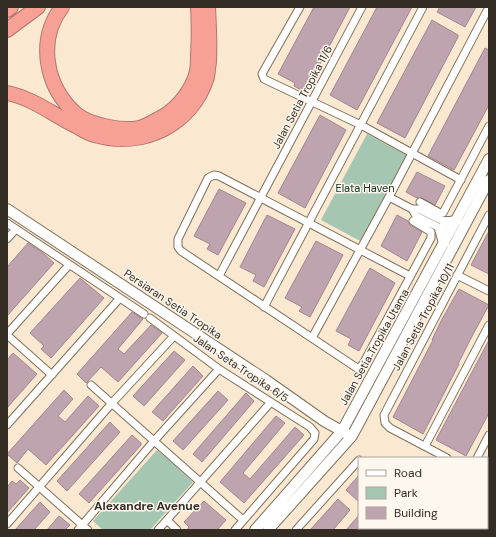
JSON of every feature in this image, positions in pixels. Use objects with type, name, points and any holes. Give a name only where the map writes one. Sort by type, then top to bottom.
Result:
[{"type":"highway","points":[[7,30],[38,7]]},
{"type":"highway","points":[[62,7],[51,26],[47,41],[47,56],[52,80],[61,98],[77,115],[98,125],[130,129],[141,128],[172,111],[190,90],[197,71],[199,39],[198,7]]},
{"type":"highway","points":[[7,93],[30,101],[94,135],[118,139],[143,137],[164,130],[181,118],[198,98],[207,76],[210,43],[208,7]]},
{"type":"main road","name":"Jalan Setia Tropika Utama","points":[[268,530],[352,436],[451,226],[489,159]]},
{"type":"main road","name":"Jalan Setia Tropika Utama","points":[[255,530],[342,431],[444,243],[451,226],[489,180]]},
{"type":"main road","name":"Persiaran Setia Tropika","points":[[7,208],[266,380],[324,421],[352,436]]},
{"type":"main road","points":[[324,421],[330,438],[328,448]]},
{"type":"street","points":[[300,7],[263,72],[262,74],[264,79],[361,125],[461,180]]},
{"type":"street","name":"Jalan Setia Tropika 11/6","points":[[219,276],[262,198],[362,7]]},
{"type":"street","points":[[264,306],[423,7]]},
{"type":"street","points":[[312,338],[389,198],[489,7]]},
{"type":"street","points":[[451,226],[461,180],[489,126]]},
{"type":"street","points":[[410,276],[361,249],[219,176],[214,175],[208,178],[178,239],[178,247],[181,251],[357,368],[363,364],[432,235],[431,232],[413,221]]},
{"type":"street","points":[[389,198],[412,209],[419,209],[451,226]]},
{"type":"street","points":[[420,202],[451,226]]},
{"type":"street","points":[[412,209],[416,216],[427,222],[451,226]]},
{"type":"street","points":[[427,222],[430,214]]},
{"type":"street","name":"Jalan Setia Tropika 10/11","points":[[424,446],[390,428],[385,423],[384,415],[489,215]]},
{"type":"street","name":"Jalan Seta Tropika 6/5","points":[[7,223],[147,316],[219,369],[271,402],[315,433],[314,439],[243,520]]},
{"type":"street","points":[[7,239],[16,229]]},
{"type":"street","points":[[53,374],[7,335],[69,265]]},
{"type":"street","points":[[458,275],[489,291]]},
{"type":"street","points":[[7,425],[120,298]]},
{"type":"street","points":[[445,457],[424,446],[489,325]]},
{"type":"street","points":[[7,524],[174,336]]},
{"type":"street","points":[[18,468],[83,528],[154,441],[219,369]]},
{"type":"street","points":[[91,385],[243,520],[235,530]]},
{"type":"street","points":[[161,529],[167,520],[271,402]]},
{"type":"street","points":[[478,457],[489,435]]},
{"type":"street","points":[[296,530],[358,461]]},
{"type":"street","points":[[167,520],[177,530]]},
{"type":"green space","name":"Elata Haven","points":[[367,134],[408,156],[362,242],[321,220]]},
{"type":"green space","name":"Alexandre Avenue","points":[[157,450],[193,482],[150,530],[103,530],[93,521]]},
{"type":"building","points":[[314,7],[350,7],[305,92],[294,86],[295,83],[278,74]]},
{"type":"building","points":[[377,7],[412,7],[357,110],[330,95]]},
{"type":"building","points":[[440,7],[476,7],[465,27],[437,12]]},
{"type":"building","points":[[432,20],[458,35],[458,37],[405,138],[377,123]]},
{"type":"building","points":[[485,48],[489,50],[489,105],[454,170],[428,156]]},
{"type":"building","points":[[320,115],[346,130],[305,208],[278,193]]},
{"type":"building","points":[[417,172],[445,186],[435,205],[406,192]]},
{"type":"building","points":[[219,189],[246,203],[218,255],[207,249],[210,244],[194,236]]},
{"type":"building","points":[[267,215],[295,229],[264,287],[253,281],[256,275],[240,267]]},
{"type":"building","points":[[397,215],[408,221],[410,225],[422,232],[407,261],[381,246]]},
{"type":"building","points":[[489,231],[489,274],[471,265]]},
{"type":"building","points":[[316,241],[343,255],[310,317],[299,311],[302,307],[285,298]]},
{"type":"building","points":[[28,243],[54,263],[7,316],[7,267]]},
{"type":"building","points":[[370,268],[395,283],[359,351],[348,345],[351,339],[336,331]]},
{"type":"building","points":[[80,278],[104,298],[51,358],[41,349],[44,346],[30,333]]},
{"type":"building","points":[[459,289],[489,305],[423,434],[393,417],[433,340],[441,321]]},
{"type":"building","points":[[132,312],[143,319],[118,349],[124,354],[151,325],[162,333],[118,382],[101,367],[86,383],[77,374]]},
{"type":"building","points":[[489,340],[489,413],[466,456],[436,440]]},
{"type":"building","points":[[174,351],[185,360],[144,406],[133,396]]},
{"type":"building","points":[[13,353],[37,374],[7,408],[7,360]]},
{"type":"building","points":[[193,366],[203,376],[163,421],[152,412]]},
{"type":"building","points":[[64,390],[73,399],[58,416],[65,422],[88,396],[99,406],[46,465],[28,449],[17,463],[7,454]]},
{"type":"building","points":[[218,391],[228,400],[183,450],[173,441]]},
{"type":"building","points":[[246,393],[254,401],[202,462],[193,454]]},
{"type":"building","points":[[276,416],[285,423],[243,473],[250,479],[295,427],[304,435],[244,503],[220,482]]},
{"type":"building","points":[[110,422],[120,432],[67,491],[57,481]]},
{"type":"building","points":[[132,435],[141,443],[141,445],[89,503],[79,494]]},
{"type":"building","points":[[358,476],[358,501],[346,490]]},
{"type":"building","points":[[20,480],[29,488],[7,513],[7,487],[12,481],[16,484]]},
{"type":"building","points":[[338,499],[350,510],[333,530],[310,530]]},
{"type":"building","points":[[204,501],[226,520],[217,530],[187,530],[189,527],[184,522]]},
{"type":"building","points":[[40,502],[50,512],[34,530],[15,530]]},
{"type":"building","points":[[59,516],[70,525],[65,530],[47,530]]},
{"type":"building","points":[[358,516],[359,530],[346,530]]},
{"type":"district","name":"Alexandre Avenue","points":[[147,506]]}]
